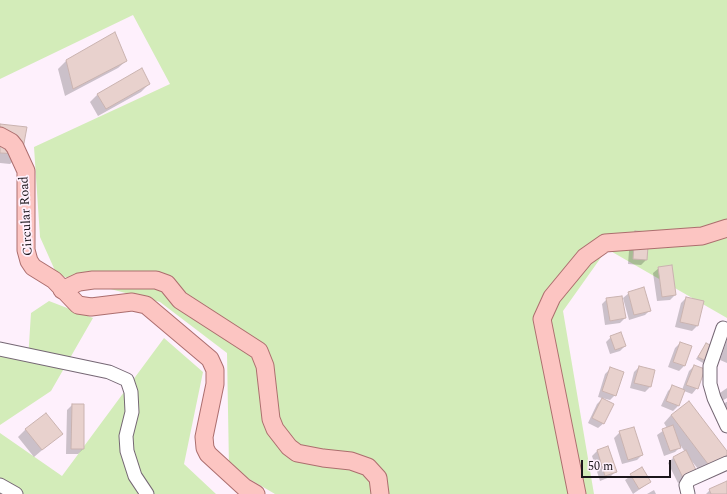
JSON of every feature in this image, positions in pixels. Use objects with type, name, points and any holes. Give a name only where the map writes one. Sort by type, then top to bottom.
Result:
[{"type":"main road","name":"Circular Road","points":[[0,136],[11,142],[15,147],[26,171],[26,250],[29,261],[33,267],[54,280],[78,305],[91,308],[128,302],[146,305],[210,359],[215,370],[216,384],[204,437],[205,448],[208,454],[244,487],[256,494]]},
{"type":"main road","points":[[577,494],[542,319],[552,297],[585,257],[606,243],[702,236],[727,228]]},
{"type":"main road","points":[[62,290],[79,282],[94,280],[156,280],[167,284],[180,300],[259,351],[265,366],[271,419],[275,429],[289,447],[297,453],[351,461],[368,467],[378,478],[380,494]]},
{"type":"street","points":[[723,328],[710,366],[710,384],[714,398],[727,426]]},
{"type":"street","points":[[0,349],[109,372],[127,380],[131,392],[132,412],[126,436],[127,451],[135,476],[147,494]]},
{"type":"street","points":[[688,494],[686,485],[688,480],[727,463]]},
{"type":"street","points":[[0,485],[16,494]]},
{"type":"green space","points":[[0,0],[727,0],[727,318],[607,249],[563,311],[594,494],[275,494],[229,467],[227,353],[160,302],[57,275],[40,237],[34,147],[170,84],[133,15],[0,79]]},
{"type":"green space","points":[[49,301],[93,318],[51,391],[0,425],[0,351],[28,360],[31,313]]},
{"type":"green space","points":[[164,338],[203,372],[184,464],[216,494],[0,494],[0,433],[62,476]]},
{"type":"building","points":[[115,32],[127,61],[73,89],[66,60]]},
{"type":"building","points":[[142,68],[150,84],[106,109],[97,94]]},
{"type":"building","points":[[0,124],[27,127],[22,154],[0,153]]},
{"type":"building","points":[[635,231],[649,232],[647,260],[633,259]]},
{"type":"building","points":[[672,265],[676,295],[662,297],[658,267]]},
{"type":"building","points":[[644,287],[651,311],[634,315],[628,292]]},
{"type":"building","points":[[622,296],[626,318],[610,321],[606,298]]},
{"type":"building","points":[[686,297],[704,301],[698,326],[680,322]]},
{"type":"building","points":[[621,332],[626,346],[615,350],[610,336]]},
{"type":"building","points":[[680,342],[692,346],[685,366],[673,362]]},
{"type":"building","points":[[706,343],[714,347],[706,361],[698,357]]},
{"type":"building","points":[[694,365],[705,369],[698,389],[686,385]]},
{"type":"building","points":[[639,366],[655,370],[651,387],[634,383]]},
{"type":"building","points":[[610,367],[624,372],[616,396],[602,391]]},
{"type":"building","points":[[672,385],[685,390],[679,406],[666,401]]},
{"type":"building","points":[[602,398],[614,404],[604,424],[592,418]]},
{"type":"building","points":[[689,401],[727,451],[727,457],[711,468],[671,415]]},
{"type":"building","points":[[72,404],[84,404],[84,449],[71,449]]},
{"type":"building","points":[[46,413],[63,434],[42,450],[25,429]]},
{"type":"building","points":[[673,425],[681,448],[670,451],[662,429]]},
{"type":"building","points":[[634,427],[643,455],[628,460],[619,431]]},
{"type":"building","points":[[608,446],[617,472],[605,476],[597,450]]},
{"type":"building","points":[[686,450],[697,472],[683,478],[673,457]]},
{"type":"building","points":[[642,467],[651,482],[639,489],[630,474]]},
{"type":"building","points":[[727,481],[727,494],[711,494],[709,489]]}]
